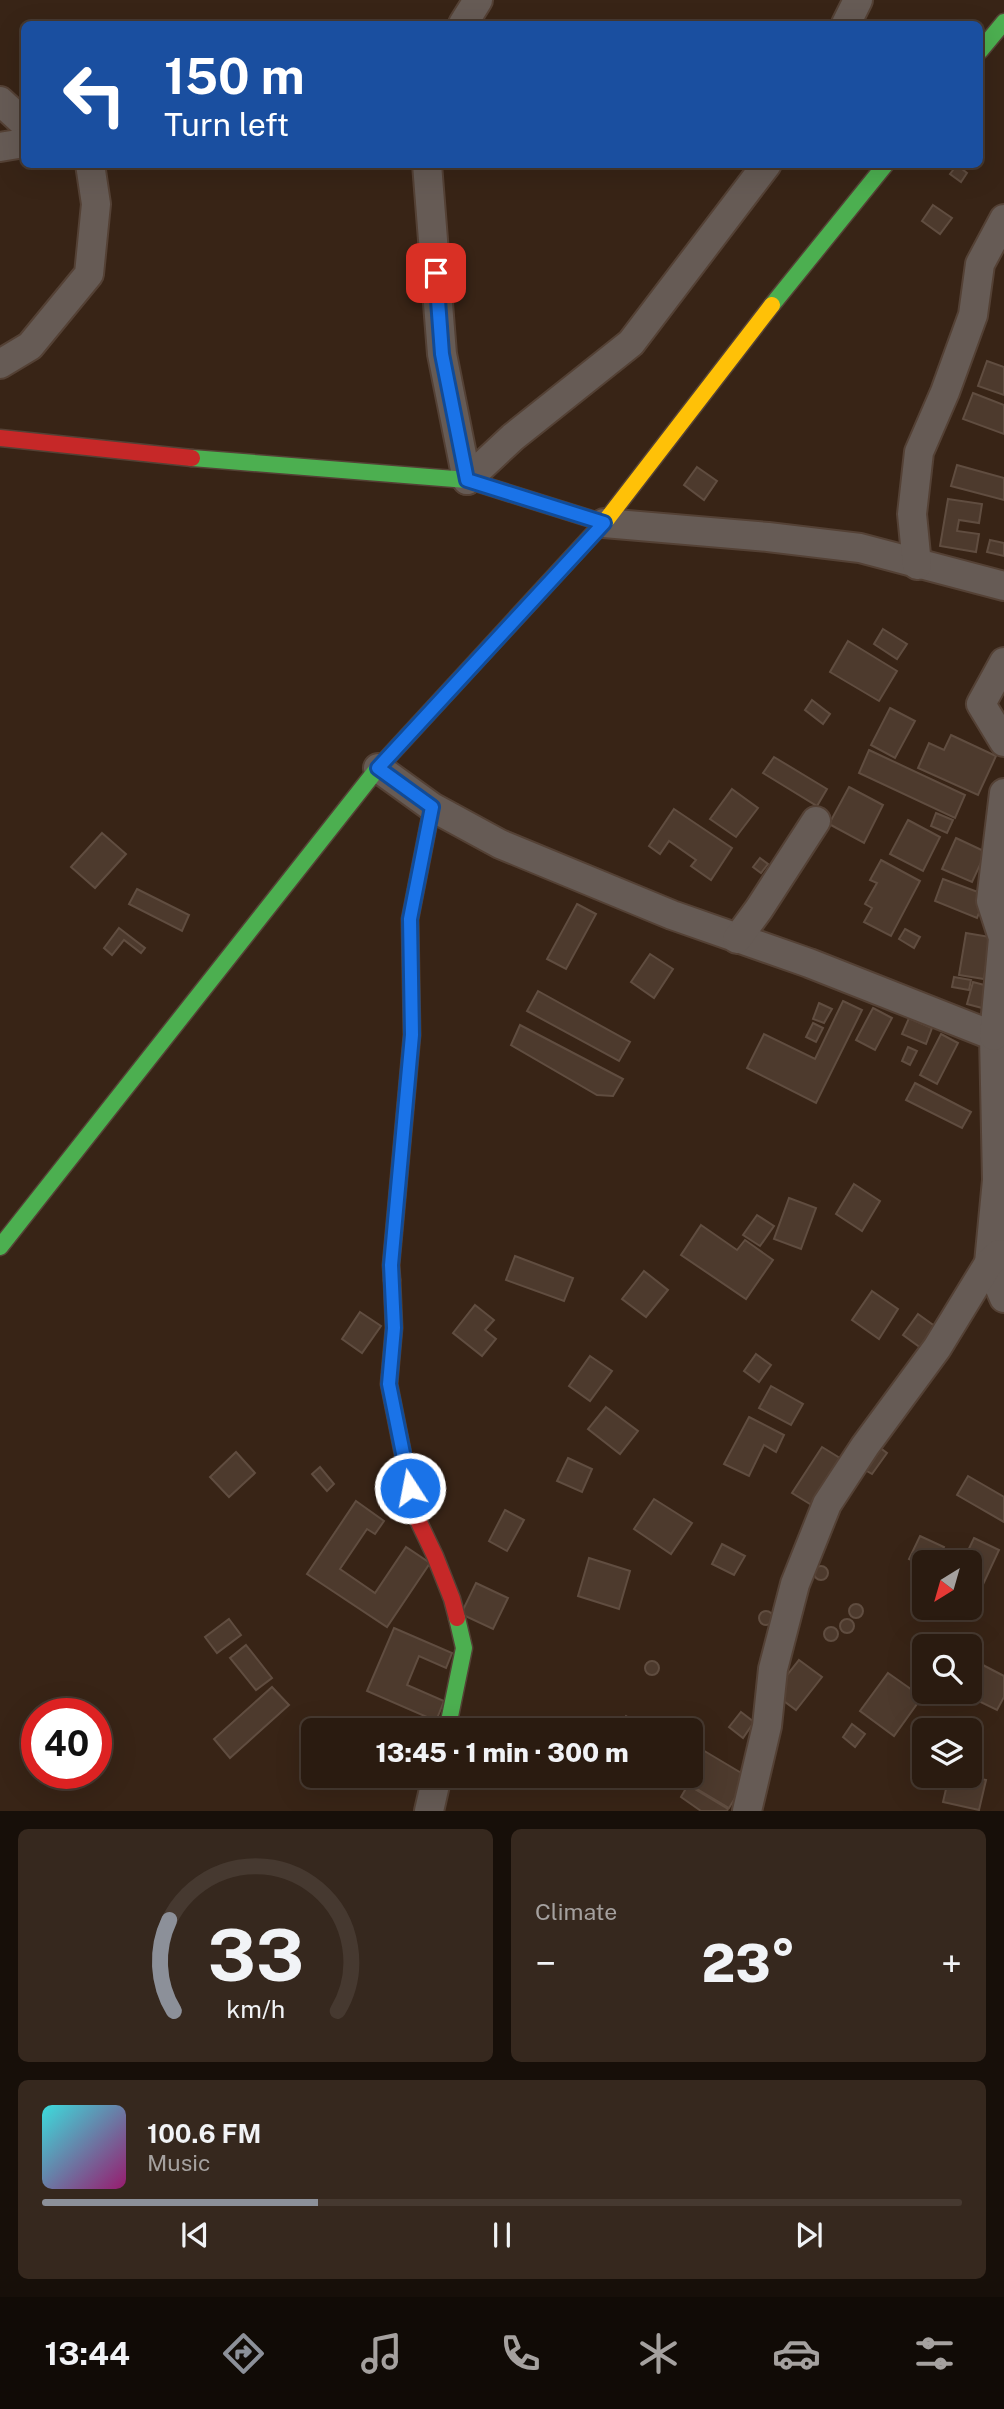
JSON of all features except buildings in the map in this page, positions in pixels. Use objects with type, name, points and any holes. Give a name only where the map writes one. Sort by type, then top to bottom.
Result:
[{"type":"street","points":[[465,21],[478,0]]},
{"type":"street","points":[[848,21],[858,0]]},
{"type":"street","points":[[983,47],[1004,22]]},
{"type":"street","points":[[0,101],[21,120]]},
{"type":"street","points":[[0,147],[21,144]]},
{"type":"street","points":[[0,364],[30,346],[89,274],[96,204],[91,168]]},
{"type":"street","points":[[427,168],[442,354],[467,480]]},
{"type":"street","points":[[467,480],[513,437],[631,343],[764,168]]},
{"type":"street","points":[[0,1247],[378,768],[604,523],[803,265],[883,168]]},
{"type":"street","points":[[917,565],[912,514],[919,452],[974,315],[980,264],[1004,219]]},
{"type":"street","points":[[0,438],[262,465],[467,480],[604,523],[860,548],[1004,586]]},
{"type":"street","points":[[1004,662],[981,704],[1004,742]]},
{"type":"street","points":[[378,768],[432,807],[500,844],[673,915],[809,963],[994,1036]]},
{"type":"street","points":[[1004,793],[990,901],[1003,938],[994,1036],[997,1257],[1004,1298]]},
{"type":"street","points":[[432,807],[410,919],[412,1035],[391,1265],[394,1328],[389,1384],[415,1514],[452,1599],[464,1647],[450,1718]]},
{"type":"street","points":[[737,939],[816,821]]},
{"type":"street","points":[[747,1811],[767,1726],[773,1670],[795,1584],[827,1504],[865,1446],[937,1348],[997,1257]]},
{"type":"street","points":[[429,1811],[434,1788]]},
{"type":"traffic: fast","points":[[983,47],[1004,22]]},
{"type":"traffic: fast","points":[[772,305],[883,168]]},
{"type":"traffic: fast","points":[[192,458],[467,480],[604,523]]},
{"type":"traffic: fast","points":[[0,1247],[378,768],[607,519]]},
{"type":"traffic: fast","points":[[392,1280],[391,1265],[412,1035],[410,919],[432,807]]},
{"type":"traffic: fast","points":[[450,1718],[464,1648],[457,1618]]},
{"type":"traffic: slow","points":[[607,519],[772,305]]},
{"type":"traffic: jam","points":[[0,438],[192,458]]},
{"type":"traffic: jam","points":[[392,1280],[394,1328],[389,1384],[415,1514],[435,1556],[457,1618]]},
{"type":"route","points":[[410,1488],[389,1384],[394,1328],[391,1265],[412,1035],[410,919],[432,807],[378,768],[604,523],[467,480],[442,354],[436,273]]}]
